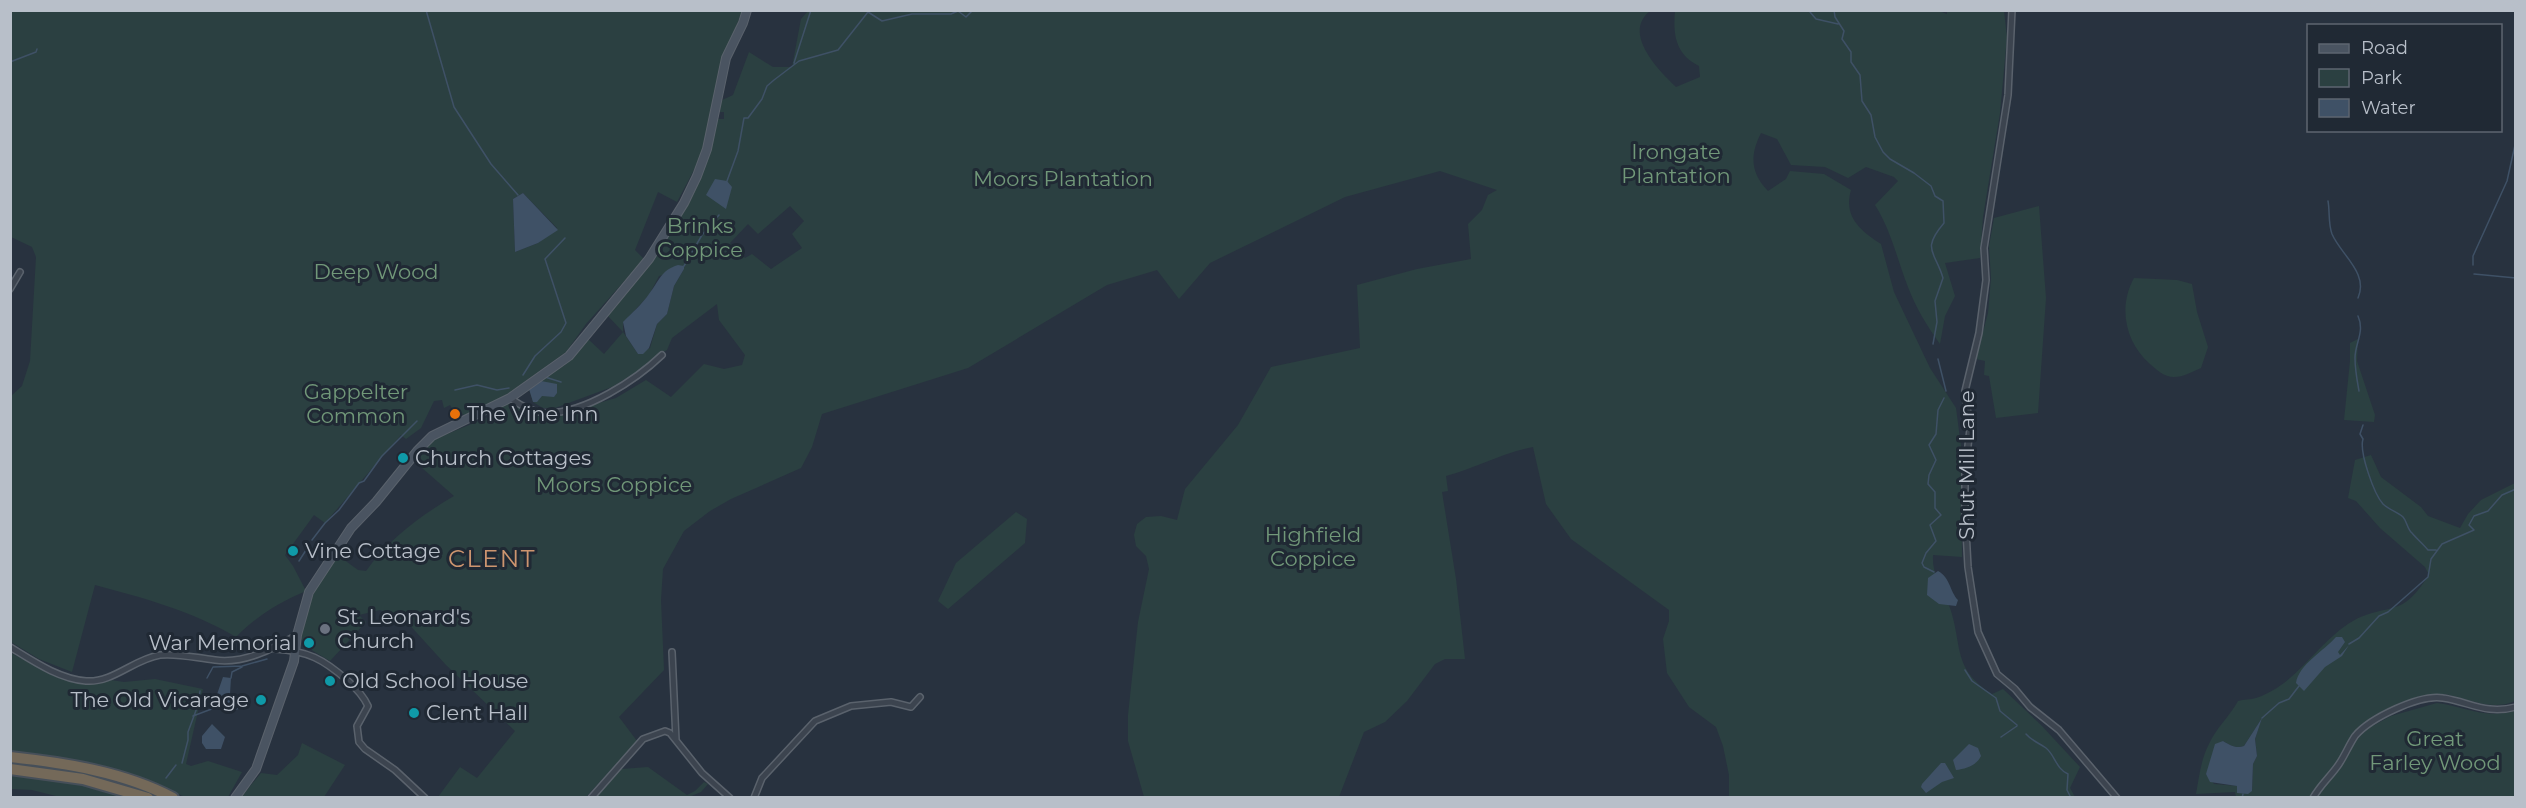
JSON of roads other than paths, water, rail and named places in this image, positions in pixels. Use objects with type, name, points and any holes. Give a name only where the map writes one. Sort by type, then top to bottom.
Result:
[{"type":"highway","points":[[10,757],[85,768],[147,786],[173,798]]},
{"type":"highway","points":[[10,769],[83,778],[148,798]]},
{"type":"street","points":[[236,798],[256,769],[296,653],[297,635],[309,592],[337,548],[432,436],[510,398],[569,356],[649,259],[684,203],[707,149],[726,58],[747,10]]},
{"type":"street","name":"Shut Mill Lane","points":[[2012,10],[2008,94],[1984,248],[1986,280],[1979,333],[1965,391],[1970,429],[1965,481],[1968,567],[1978,632],[1997,674],[2059,730],[2117,798]]},
{"type":"street","points":[[10,289],[20,272]]},
{"type":"street","points":[[510,398],[533,410],[559,412],[608,396],[662,355]]},
{"type":"street","points":[[10,647],[56,673],[86,681],[105,678],[157,656],[174,654],[223,661],[273,649],[297,635]]},
{"type":"street","points":[[273,649],[309,654],[320,658],[361,693],[368,706],[357,726],[359,742],[364,749],[395,770],[425,798]]},
{"type":"street","points":[[672,652],[676,742]]},
{"type":"street","points":[[754,798],[762,778],[815,721],[851,706],[891,702],[911,707],[920,697]]},
{"type":"street","points":[[2313,798],[2365,726],[2392,711],[2434,698],[2442,698],[2477,709],[2502,710],[2516,707]]},
{"type":"street","points":[[591,798],[642,739],[665,731],[670,733],[702,773],[730,795],[730,798]]},
{"type":"water","points":[[715,179],[727,181],[732,187],[726,209],[706,195]]},
{"type":"water","points":[[523,193],[558,230],[538,243],[515,252],[513,199]]},
{"type":"water","points":[[678,265],[684,266],[684,269],[674,286],[667,314],[657,324],[649,348],[643,354],[638,354],[626,336],[623,322],[643,301],[664,273]]},
{"type":"water","points":[[541,381],[557,384],[557,393],[554,397],[542,396],[537,402],[533,402],[529,389]]},
{"type":"water","points":[[1938,571],[1945,577],[1958,600],[1956,606],[1939,604],[1927,595],[1928,578]]},
{"type":"water","points":[[2336,637],[2342,637],[2345,642],[2338,652],[2340,655],[2349,645],[2342,656],[2325,667],[2304,691],[2296,683],[2298,676],[2313,658]]},
{"type":"water","points":[[223,677],[231,678],[230,694],[239,707],[237,710],[217,707],[214,703]]},
{"type":"water","points":[[2262,718],[2255,739],[2257,756],[2253,764],[2252,791],[2248,794],[2237,793],[2237,786],[2210,782],[2206,774],[2215,744],[2223,741],[2236,747],[2244,746]]},
{"type":"water","points":[[212,724],[225,737],[221,749],[206,749],[202,743],[202,736]]},
{"type":"water","points":[[1969,744],[1978,748],[1981,756],[1971,766],[1956,770],[1953,760]]},
{"type":"water","points":[[1941,763],[1945,763],[1954,778],[1942,782],[1926,793],[1921,787],[1922,784]]},
{"type":"waterway","points":[[426,10],[454,107],[491,164],[518,195]]},
{"type":"waterway","points":[[794,63],[811,10]]},
{"type":"waterway","points":[[727,181],[738,151],[744,118],[748,118],[762,99],[767,86],[799,61],[838,50],[868,12],[882,21],[912,14],[951,14],[958,11],[966,17],[973,10]]},
{"type":"waterway","points":[[1834,10],[1835,17],[1844,31],[1842,39],[1851,52],[1851,62],[1860,75],[1862,101],[1871,115],[1875,137],[1883,152],[1931,186],[1935,196],[1943,201],[1944,223],[1931,245],[1943,278],[1935,301],[1937,322],[1933,344]]},
{"type":"waterway","points":[[1810,12],[1816,19],[1838,24]]},
{"type":"waterway","points":[[10,62],[36,52],[37,49]]},
{"type":"waterway","points":[[2473,265],[2473,256],[2507,181],[2515,145]]},
{"type":"waterway","points":[[2328,201],[2332,234],[2360,280],[2358,298]]},
{"type":"waterway","points":[[684,266],[702,235],[719,215]]},
{"type":"waterway","points":[[523,375],[535,356],[561,332],[566,323],[545,259],[565,238]]},
{"type":"waterway","points":[[2474,274],[2516,278]]},
{"type":"waterway","points":[[2358,316],[2360,332],[2355,358],[2359,391]]},
{"type":"waterway","points":[[1938,359],[1946,391]]},
{"type":"waterway","points":[[545,377],[561,382]]},
{"type":"waterway","points":[[455,390],[477,385],[497,390],[509,388]]},
{"type":"waterway","points":[[1934,572],[1924,567],[1922,563],[1926,553],[1936,541],[1930,525],[1941,515],[1935,508],[1935,492],[1928,484],[1929,475],[1936,460],[1929,445],[1936,434],[1938,410],[1944,398]]},
{"type":"waterway","points":[[312,540],[359,483],[364,481],[382,456],[417,421]]},
{"type":"waterway","points":[[2363,425],[2360,434],[2363,439],[2365,463],[2379,499],[2385,506],[2403,517],[2410,531],[2428,550],[2436,550]]},
{"type":"waterway","points":[[2349,644],[2359,638],[2379,616],[2388,612],[2428,577],[2431,559],[2442,544],[2474,530],[2469,525],[2474,516],[2488,511],[2502,495],[2516,489]]},
{"type":"waterway","points":[[299,561],[308,547]]},
{"type":"waterway","points":[[207,678],[213,667],[242,666],[267,659]]},
{"type":"waterway","points":[[231,678],[232,672],[242,667]]},
{"type":"waterway","points":[[1965,670],[1972,681],[1996,698],[2000,711],[2017,725]]},
{"type":"waterway","points":[[2262,718],[2279,703],[2289,699],[2299,686]]},
{"type":"waterway","points":[[182,763],[200,691]]},
{"type":"waterway","points":[[193,716],[217,707]]},
{"type":"waterway","points":[[2001,737],[2017,726]]},
{"type":"waterway","points":[[2026,734],[2046,748],[2061,769],[2068,774],[2067,790],[2071,798]]},
{"type":"waterway","points":[[166,778],[176,765]]},
{"type":"waterway","points":[[2242,798],[2243,794]]},
{"type":"place","name":"The Vine Inn","points":[[455,414]]},
{"type":"place","name":"Church Cottages","points":[[403,458]]},
{"type":"place","name":"Vine Cottage","points":[[293,551]]},
{"type":"place","name":"St. Leonard's Church","points":[[325,629]]},
{"type":"place","name":"War Memorial","points":[[309,643]]},
{"type":"place","name":"Old School House","points":[[330,681]]},
{"type":"place","name":"The Old Vicarage","points":[[261,700]]},
{"type":"place","name":"Clent Hall","points":[[414,713]]},
{"type":"district","name":"CLENT","points":[[492,559]]},
{"type":"park label","name":"Irongate Plantation","points":[[1676,164]]},
{"type":"park label","name":"Moors Plantation","points":[[1063,179]]},
{"type":"park label","name":"Brinks Coppice","points":[[700,238]]},
{"type":"park label","name":"Deep Wood","points":[[376,272]]},
{"type":"park label","name":"Gappelter Common","points":[[356,404]]},
{"type":"park label","name":"Moors Coppice","points":[[614,485]]},
{"type":"park label","name":"Highfield Coppice","points":[[1313,547]]},
{"type":"park label","name":"Great Farley Wood","points":[[2435,751]]}]
